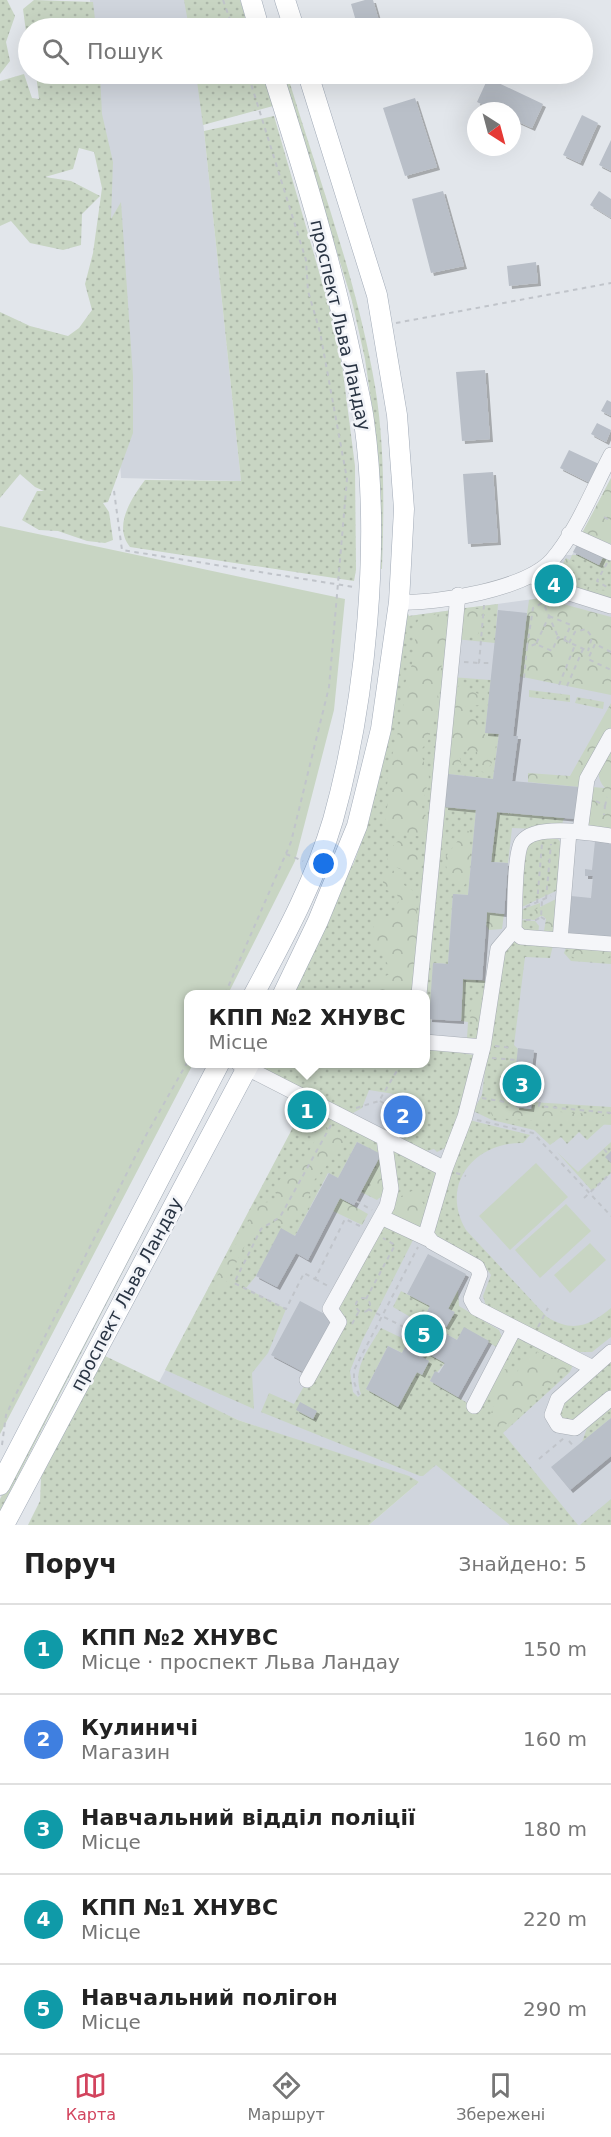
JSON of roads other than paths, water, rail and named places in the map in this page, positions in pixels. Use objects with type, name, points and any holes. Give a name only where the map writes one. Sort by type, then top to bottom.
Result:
[{"type":"main road","points":[[250,0],[256,18]]},
{"type":"main road","points":[[285,0],[291,18]]},
{"type":"main road","name":"проспект Льва Ландау","points":[[256,990],[297,913],[332,821],[354,726],[368,589],[372,509],[364,420],[340,305],[309,187],[276,84]]},
{"type":"main road","name":"проспект Льва Ландау","points":[[285,990],[318,921],[357,826],[381,729],[399,602],[404,509],[397,415],[377,296],[311,84]]},
{"type":"main road","points":[[368,589],[399,602]]},
{"type":"main road","name":"проспект Льва Ландау","points":[[0,1485],[217,1068]]},
{"type":"main road","name":"проспект Льва Ландау","points":[[4,1525],[243,1068]]},
{"type":"lane","points":[[399,602],[485,591],[532,575],[552,560],[569,534],[611,455]]},
{"type":"lane","points":[[569,534],[611,553]]},
{"type":"lane","points":[[532,575],[550,587],[611,606]]},
{"type":"lane","points":[[418,990],[458,595]]},
{"type":"lane","points":[[560,940],[564,888],[587,779],[611,736]]},
{"type":"lane","points":[[426,1238],[426,1229],[445,1168],[465,1117],[482,1050],[498,949],[513,930],[519,850],[527,837],[548,832],[611,836]]},
{"type":"lane","points":[[513,930],[521,937],[611,944]]},
{"type":"lane","points":[[430,1043],[482,1050]]},
{"type":"lane","points":[[251,1068],[445,1168]]},
{"type":"lane","points":[[307,1380],[339,1322],[330,1309],[382,1216],[391,1189],[384,1138]]},
{"type":"lane","points":[[382,1216],[477,1267],[480,1274],[472,1295],[472,1304],[514,1329],[593,1368]]},
{"type":"lane","points":[[474,1406],[514,1329]]},
{"type":"lane","points":[[611,1352],[554,1404],[552,1415],[555,1421],[564,1428],[575,1428],[611,1398]]},
{"type":"place","name":"КПП №1 ХНУВС","points":[[554,584]]},
{"type":"place","name":"Навчальний відділ поліції","points":[[522,1084]]},
{"type":"place","name":"КПП №2 ХНУВС","points":[[307,1110]]},
{"type":"place","name":"Кулиничі","points":[[403,1115]]},
{"type":"place","name":"Навчальний полігон","points":[[424,1334]]}]
